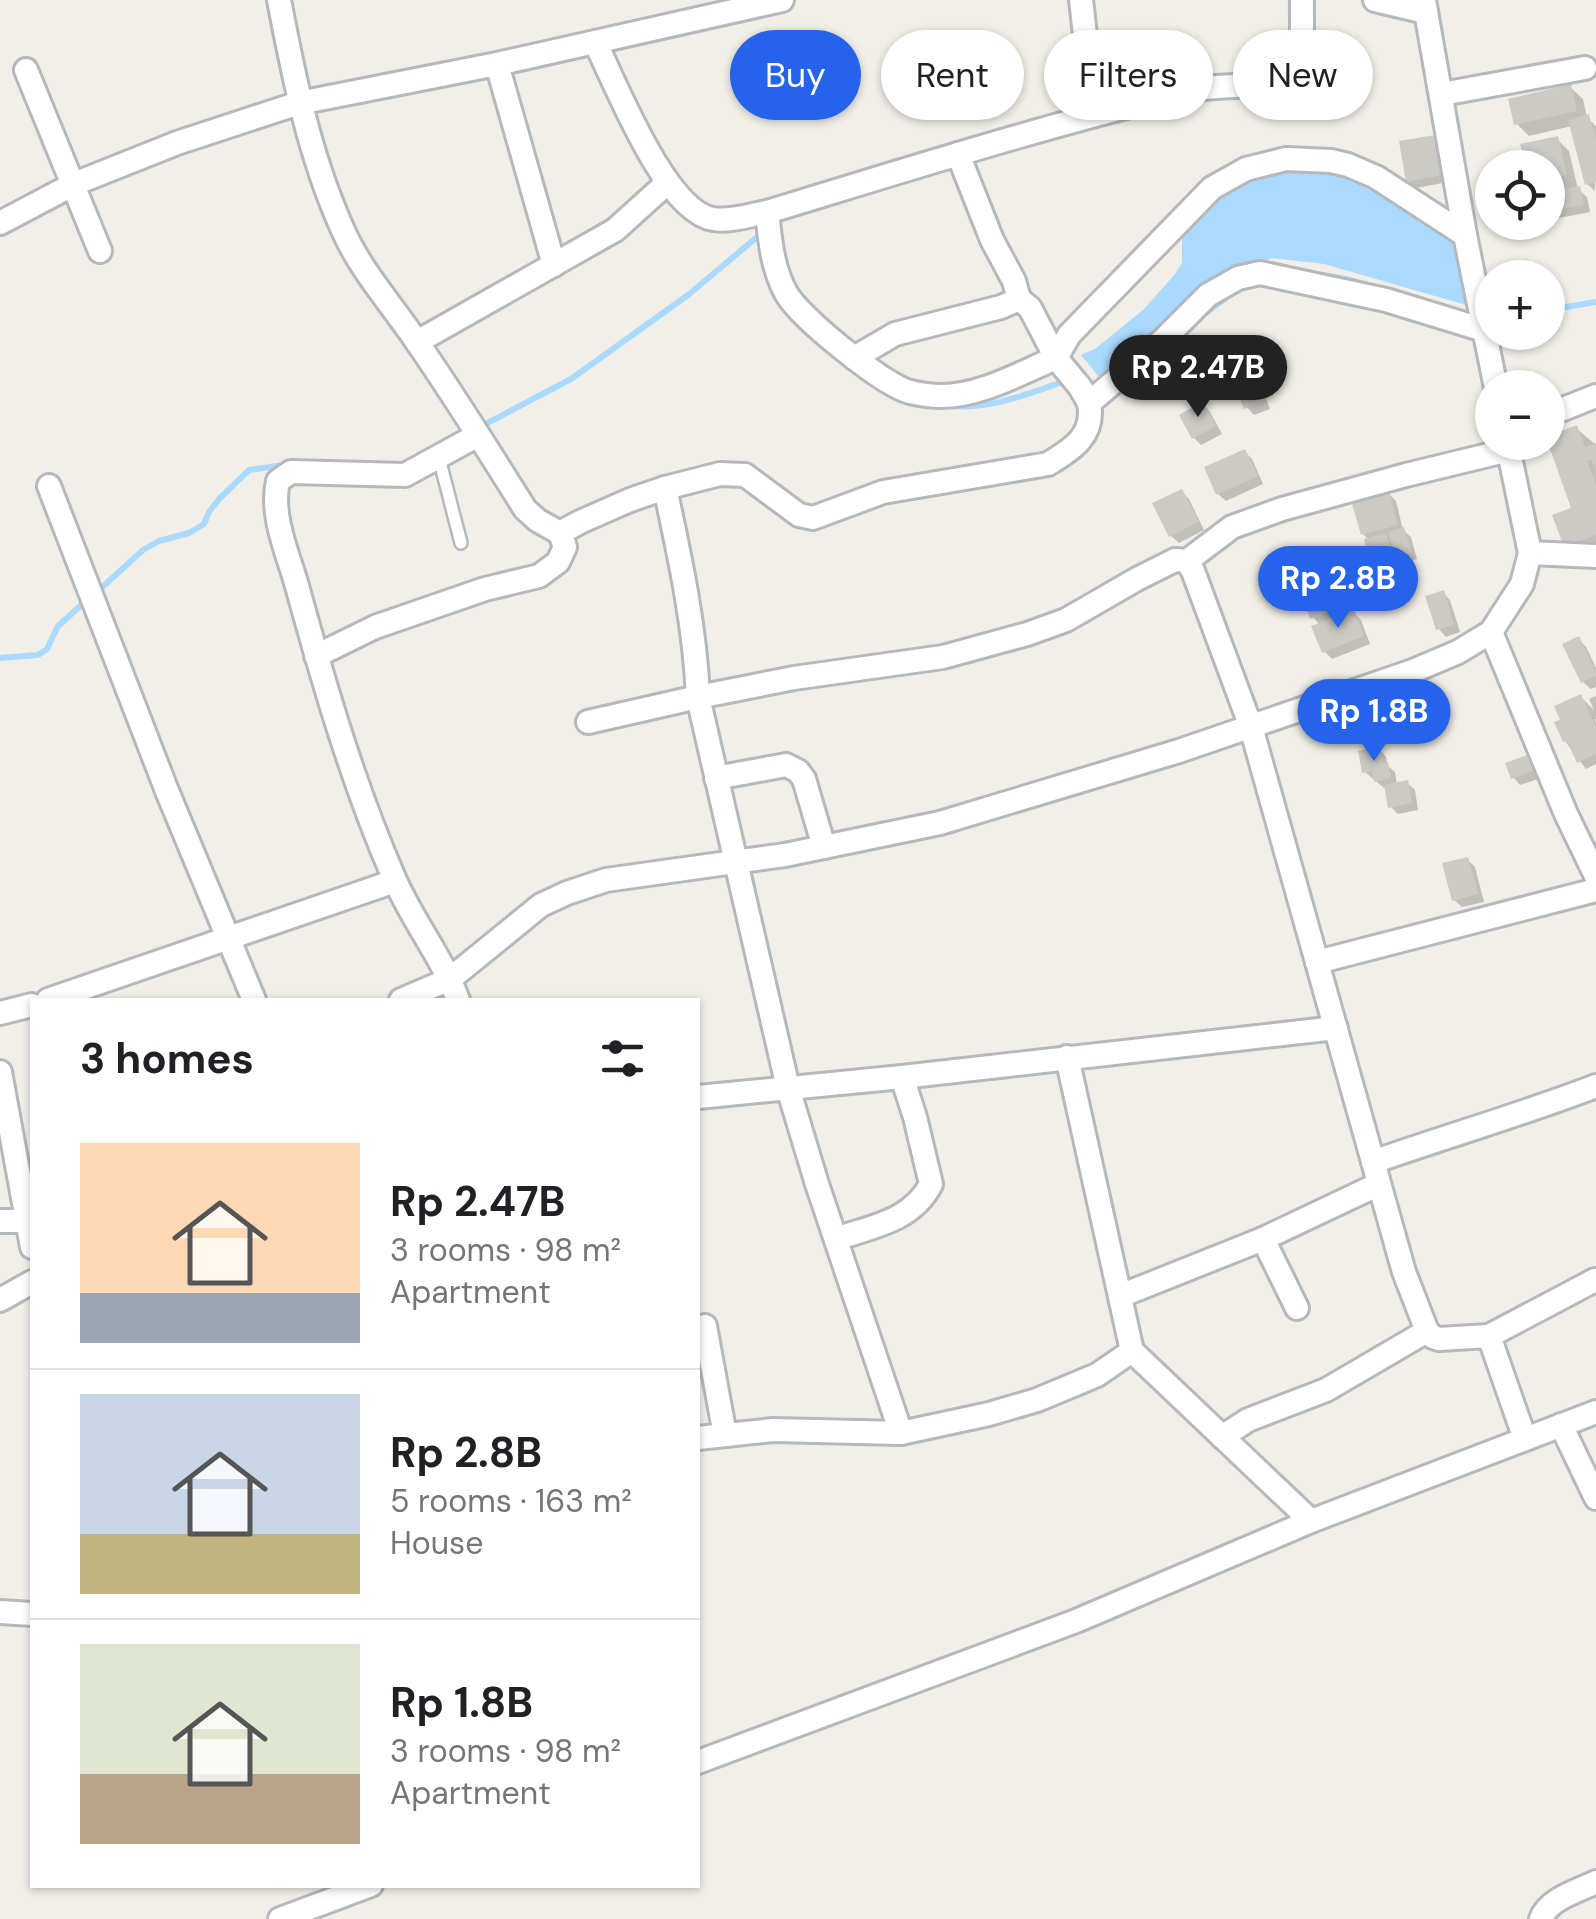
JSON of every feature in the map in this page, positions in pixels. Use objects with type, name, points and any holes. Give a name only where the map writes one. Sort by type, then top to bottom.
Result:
[{"type":"street","points":[[279,0],[299,104],[343,232],[526,508],[537,520],[560,533],[565,547],[558,562],[539,576],[485,589],[392,621],[316,656]]},
{"type":"street","points":[[0,223],[74,184],[177,142],[299,104],[782,0]]},
{"type":"street","points":[[1081,0],[1084,30]]},
{"type":"street","points":[[1213,87],[1270,82],[1296,70],[1302,0]]},
{"type":"street","points":[[1375,0],[1425,6],[1475,287]]},
{"type":"street","points":[[595,42],[667,184],[690,209],[711,219],[767,212],[1074,120]]},
{"type":"street","points":[[497,64],[554,264]]},
{"type":"street","points":[[1442,94],[1584,68]]},
{"type":"street","points":[[26,70],[100,251]]},
{"type":"street","points":[[560,533],[665,488],[720,474],[744,475],[800,515],[813,518],[883,492],[1048,464],[1082,439],[1092,419],[1089,403],[1056,358],[1030,308],[1018,299],[1014,281],[992,240],[958,154]]},
{"type":"street","points":[[767,212],[776,273],[789,298],[854,358],[908,392],[941,396],[980,390],[1056,358],[1068,335],[1185,214],[1212,188],[1246,169],[1286,159],[1348,164],[1464,235]]},
{"type":"street","points":[[417,342],[615,230],[667,184]]},
{"type":"street","points":[[1089,403],[1162,341],[1208,294],[1238,278],[1260,273],[1386,300],[1475,327]]},
{"type":"street","points":[[854,358],[895,334],[1001,307],[1018,299]]},
{"type":"street","points":[[1565,409],[1596,396]]},
{"type":"street","points":[[454,990],[396,881],[371,819],[316,656],[275,493],[278,481],[291,472],[405,475],[438,458],[475,431]]},
{"type":"street","points":[[588,722],[794,678],[943,656],[1027,634],[1078,614],[1175,560],[1187,560],[1232,527],[1282,509],[1475,455]]},
{"type":"street","points":[[412,998],[454,990],[541,906],[606,880],[824,847],[940,823],[1251,727],[1458,652],[1492,632],[1522,584],[1530,553],[1511,460]]},
{"type":"street","points":[[49,486],[167,791],[253,998]]},
{"type":"street","points":[[665,488],[684,573],[696,650],[698,697],[788,1088],[902,1433]]},
{"type":"street","points":[[1530,553],[1596,556]]},
{"type":"street","points":[[1187,560],[1251,727],[1404,1272],[1427,1331],[1440,1339],[1488,1336],[1596,1280]]},
{"type":"street","points":[[1492,632],[1566,814],[1588,838],[1596,876]]},
{"type":"street","points":[[716,778],[786,765],[798,770],[824,847]]},
{"type":"street","points":[[54,998],[396,881]]},
{"type":"street","points":[[1317,962],[1596,890]]},
{"type":"street","points":[[0,1013],[30,1006]]},
{"type":"street","points":[[700,1097],[1336,1028]]},
{"type":"street","points":[[1067,1057],[1132,1351],[1310,1521]]},
{"type":"street","points":[[0,1072],[30,1234]]},
{"type":"street","points":[[836,1240],[913,1209],[924,1199],[931,1184],[902,1077]]},
{"type":"street","points":[[1120,1296],[1263,1239],[1376,1173],[1455,1133],[1596,1086]]},
{"type":"street","points":[[0,1221],[28,1221]]},
{"type":"street","points":[[1263,1239],[1297,1308]]},
{"type":"street","points":[[0,1300],[30,1283]]},
{"type":"street","points":[[705,1326],[725,1435]]},
{"type":"street","points":[[1222,1437],[1248,1420],[1326,1390],[1427,1331]]},
{"type":"street","points":[[1488,1336],[1525,1439]]},
{"type":"street","points":[[700,1438],[773,1430],[902,1433],[1037,1400],[1096,1374],[1132,1351]]},
{"type":"street","points":[[700,1761],[1076,1620],[1310,1521],[1596,1412]]},
{"type":"street","points":[[1561,1425],[1596,1498]]},
{"type":"street","points":[[0,1612],[30,1614]]},
{"type":"street","points":[[1541,1919],[1549,1905],[1596,1882]]},
{"type":"street","points":[[280,1919],[362,1888]]},
{"type":"lane","points":[[438,458],[460,542]]},
{"type":"water","points":[[1281,169],[1343,169],[1466,240],[1475,284],[1475,308],[1324,264],[1272,258],[1247,270],[1103,382],[1081,355],[1096,348],[1143,310],[1175,274],[1182,263],[1182,230],[1227,187]]},
{"type":"building","points":[[1571,84],[1577,111],[1514,125],[1508,99]]},
{"type":"building","points":[[1589,114],[1596,142],[1596,182],[1585,185],[1568,120]]},
{"type":"building","points":[[1435,135],[1442,175],[1406,182],[1399,141]]},
{"type":"building","points":[[1558,136],[1561,150],[1522,150],[1520,144]]},
{"type":"building","points":[[1580,186],[1584,205],[1565,209],[1565,189]]},
{"type":"building","points":[[1250,366],[1264,401],[1244,409],[1230,373]]},
{"type":"building","points":[[1203,401],[1216,426],[1192,439],[1179,415]]},
{"type":"building","points":[[1577,425],[1585,447],[1596,443],[1596,471],[1591,459],[1587,461],[1596,485],[1596,535],[1564,547],[1552,515],[1571,508],[1554,460],[1565,460],[1565,430]]},
{"type":"building","points":[[1245,449],[1258,476],[1216,495],[1204,467]]},
{"type":"building","points":[[1182,489],[1199,522],[1169,537],[1152,503]]},
{"type":"building","points":[[1389,491],[1398,525],[1361,535],[1351,500]]},
{"type":"building","points":[[1404,527],[1411,552],[1395,556],[1388,532]]},
{"type":"building","points":[[1386,533],[1397,573],[1375,579],[1364,539]]},
{"type":"building","points":[[1324,580],[1335,610],[1310,619],[1300,589]]},
{"type":"building","points":[[1444,590],[1454,625],[1436,630],[1425,596]]},
{"type":"building","points":[[1354,609],[1364,636],[1322,653],[1311,626]]},
{"type":"building","points":[[1579,636],[1596,672],[1596,676],[1581,683],[1562,644]]},
{"type":"building","points":[[1581,694],[1596,728],[1596,754],[1577,763],[1554,722],[1560,720],[1554,706]]},
{"type":"building","points":[[1380,746],[1391,778],[1374,782],[1372,771],[1362,773],[1358,751]]},
{"type":"building","points":[[1533,753],[1538,769],[1511,779],[1505,763]]},
{"type":"building","points":[[1408,780],[1412,803],[1388,808],[1384,785]]},
{"type":"building","points":[[1468,857],[1478,894],[1452,901],[1442,863]]},
{"type":"waterway","points":[[478,428],[571,379],[688,295],[763,232]]},
{"type":"waterway","points":[[1315,274],[1371,286]]},
{"type":"waterway","points":[[1200,317],[1230,295]]},
{"type":"waterway","points":[[1565,307],[1596,302]]},
{"type":"waterway","points":[[1146,368],[1170,353],[1180,337]]},
{"type":"waterway","points":[[945,405],[992,404],[1068,380]]},
{"type":"waterway","points":[[97,592],[143,550],[204,524],[220,498],[249,470],[291,464]]},
{"type":"waterway","points":[[0,658],[38,655],[47,649],[58,626],[87,600]]}]
